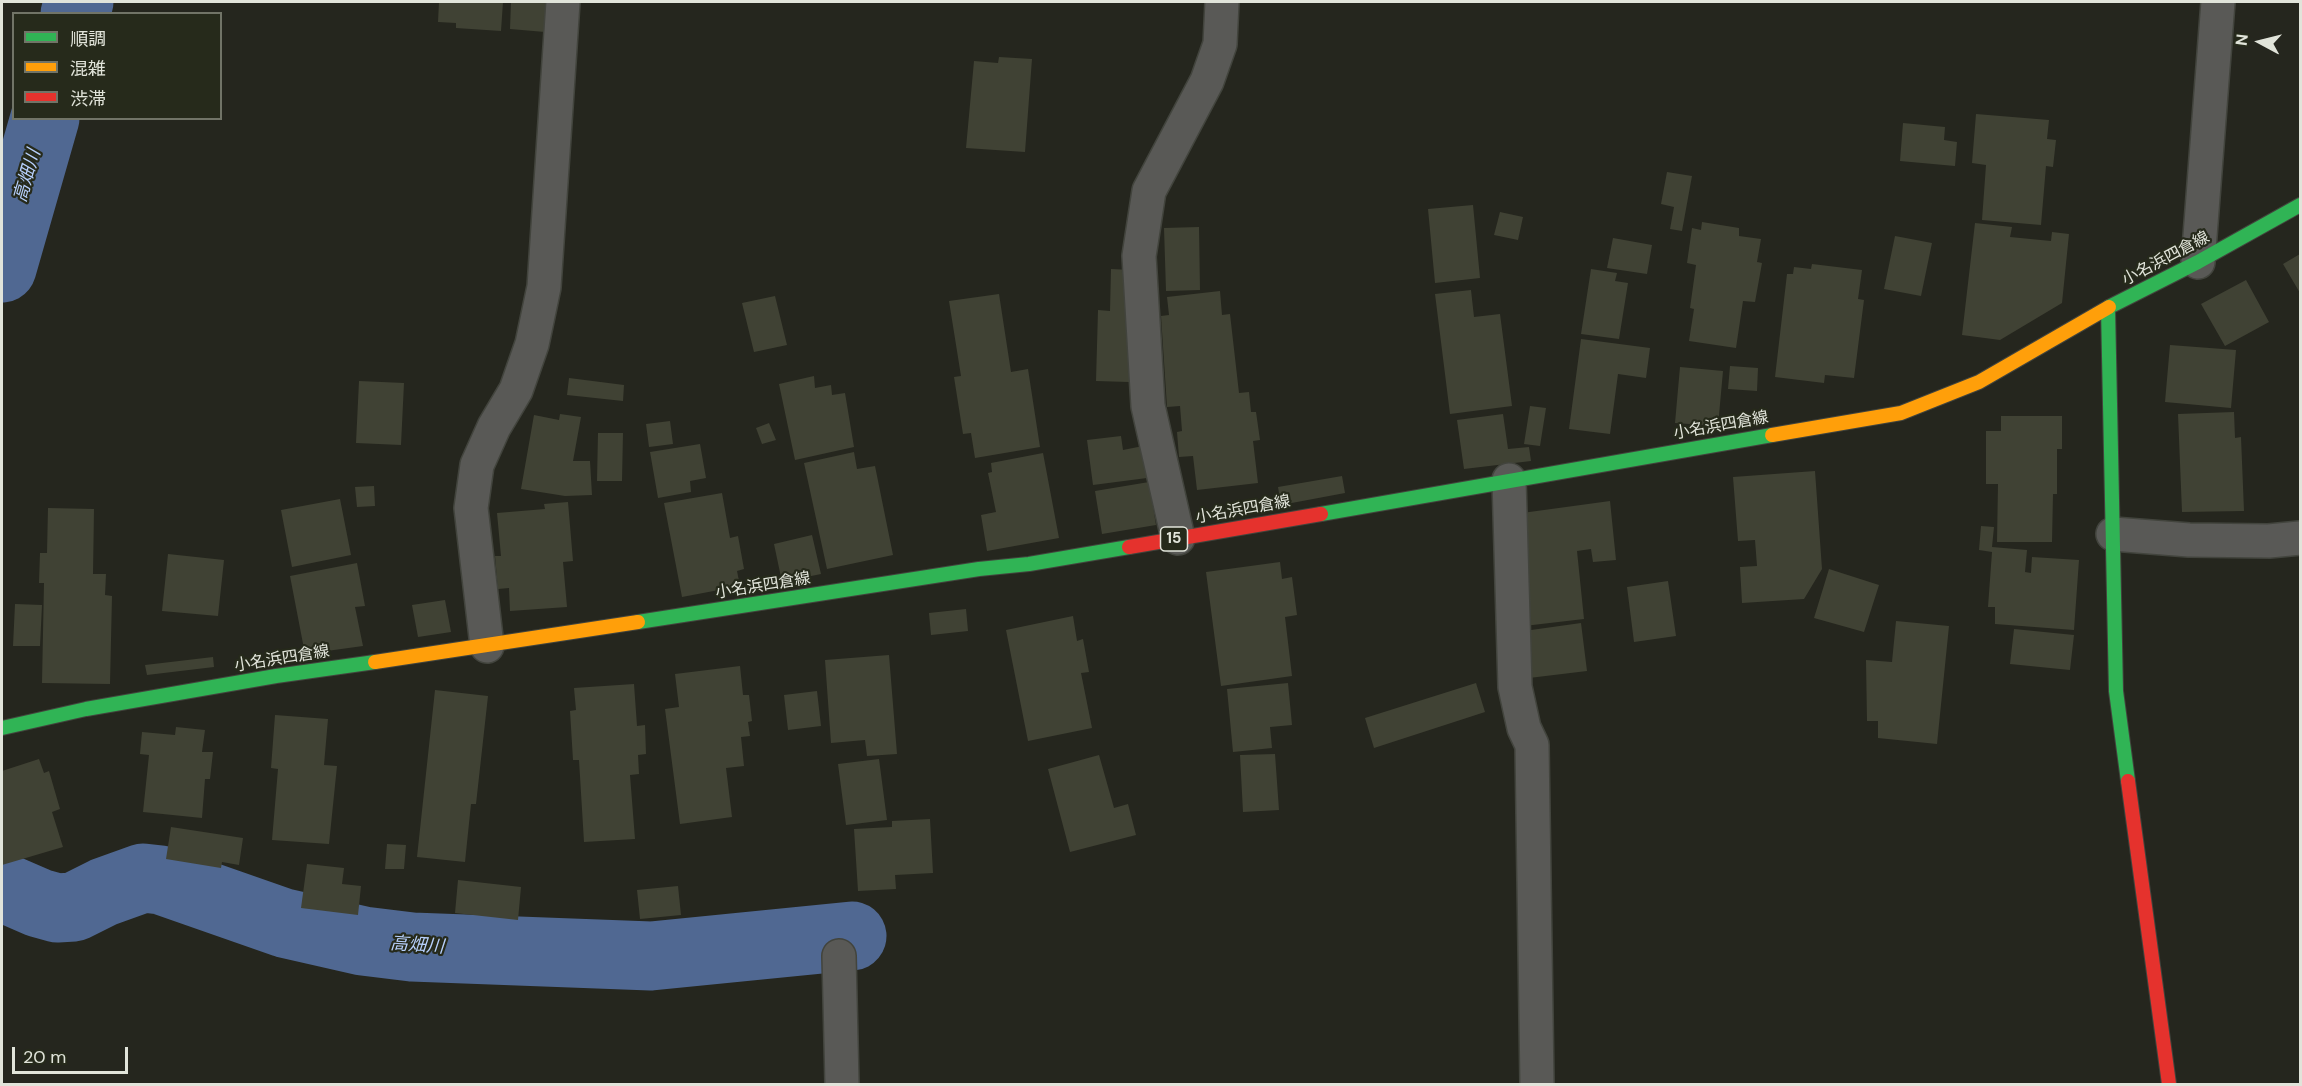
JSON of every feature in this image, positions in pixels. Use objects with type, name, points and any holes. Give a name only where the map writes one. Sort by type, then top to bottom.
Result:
[{"type":"main road","name":"小名浜四倉線","points":[[2,728],[86,709],[276,676],[487,646],[979,569],[1029,564],[1901,413],[1978,382],[2108,308],[2301,205]]},
{"type":"main road","points":[[2108,308],[2116,691],[2169,1084]]},
{"type":"street","points":[[487,646],[471,508],[477,465],[494,427],[516,390],[531,344],[544,287],[563,2]]},
{"type":"street","points":[[1178,538],[1148,406],[1139,256],[1149,191],[1208,81],[1220,44],[1222,2]]},
{"type":"street","points":[[2198,262],[2218,2]]},
{"type":"street","points":[[1509,480],[1515,687],[1524,728],[1532,745],[1537,1084]]},
{"type":"street","points":[[2113,534],[2189,540],[2269,541],[2301,538]]},
{"type":"street","points":[[839,956],[842,1084]]},
{"type":"building","points":[[439,2],[503,2],[501,31],[456,28],[456,23],[438,22]]},
{"type":"building","points":[[511,2],[547,2],[545,32],[510,29]]},
{"type":"building","points":[[999,57],[1032,59],[1025,152],[966,148],[974,61],[998,63]]},
{"type":"building","points":[[1976,114],[2049,120],[2047,139],[2056,140],[2053,167],[2046,166],[2041,225],[1982,220],[1986,165],[1972,163]]},
{"type":"building","points":[[1903,123],[1945,127],[1944,140],[1957,142],[1955,166],[1900,161]]},
{"type":"building","points":[[1667,172],[1692,176],[1682,231],[1670,229],[1674,207],[1661,204]]},
{"type":"building","points":[[1473,205],[1480,278],[1435,283],[1428,209]]},
{"type":"building","points":[[1500,212],[1523,217],[1518,240],[1494,235]]},
{"type":"building","points":[[1702,222],[1739,228],[1739,236],[1761,239],[1757,262],[1762,263],[1755,302],[1743,301],[1736,348],[1689,341],[1694,309],[1690,308],[1696,265],[1687,263],[1692,228],[1701,230]]},
{"type":"building","points":[[1975,223],[2012,227],[2010,237],[2051,241],[2052,232],[2069,234],[2062,303],[2000,340],[1962,335]]},
{"type":"building","points":[[1199,227],[1200,290],[1166,291],[1164,228]]},
{"type":"building","points":[[1895,236],[1932,243],[1921,296],[1884,289]]},
{"type":"building","points":[[1613,238],[1652,245],[1647,274],[1607,268]]},
{"type":"building","points":[[2300,254],[2300,293],[2283,264]]},
{"type":"building","points":[[1812,264],[1862,270],[1858,299],[1864,300],[1854,378],[1825,375],[1824,383],[1775,377],[1787,274],[1793,274],[1794,267],[1811,269]]},
{"type":"building","points":[[1111,269],[1131,270],[1129,382],[1096,381],[1098,310],[1110,311]]},
{"type":"building","points":[[1591,269],[1617,273],[1615,281],[1628,283],[1619,339],[1581,334]]},
{"type":"building","points":[[2246,280],[2269,322],[2225,346],[2201,304]]},
{"type":"building","points":[[1471,290],[1474,317],[1500,314],[1512,406],[1450,414],[1435,294]]},
{"type":"building","points":[[1220,291],[1222,315],[1230,314],[1239,393],[1249,392],[1251,412],[1256,412],[1260,440],[1253,441],[1258,483],[1197,490],[1193,456],[1179,457],[1177,432],[1182,431],[1180,406],[1167,407],[1161,316],[1169,315],[1167,297]]},
{"type":"building","points":[[999,294],[1011,372],[1028,369],[1040,447],[975,458],[971,433],[963,434],[954,377],[961,376],[949,301]]},
{"type":"building","points":[[775,296],[787,345],[754,352],[742,303]]},
{"type":"building","points":[[1581,339],[1650,348],[1646,378],[1618,374],[1610,434],[1569,429]]},
{"type":"building","points":[[2170,345],[2236,350],[2231,408],[2165,402]]},
{"type":"building","points":[[1730,366],[1758,368],[1757,391],[1728,389]]},
{"type":"building","points":[[1680,367],[1723,371],[1718,426],[1675,423]]},
{"type":"building","points":[[814,376],[815,388],[831,385],[832,395],[845,393],[854,447],[795,460],[779,384]]},
{"type":"building","points":[[569,378],[624,385],[623,401],[567,395]]},
{"type":"building","points":[[359,381],[404,383],[401,445],[356,443]]},
{"type":"building","points":[[1530,406],[1546,408],[1540,446],[1524,444]]},
{"type":"building","points":[[2234,412],[2235,438],[2241,437],[2244,511],[2182,512],[2178,414]]},
{"type":"building","points":[[560,414],[581,417],[573,461],[590,461],[592,495],[565,496],[521,489],[534,415],[559,420]]},
{"type":"building","points":[[1503,414],[1508,449],[1529,447],[1531,461],[1464,469],[1457,420]]},
{"type":"building","points":[[2001,416],[2062,416],[2062,449],[2057,449],[2057,494],[2053,494],[2052,542],[1997,542],[1998,484],[1986,484],[1986,431],[2001,431]]},
{"type":"building","points":[[670,421],[673,444],[649,447],[646,424]]},
{"type":"building","points":[[769,423],[776,440],[762,444],[756,428]]},
{"type":"building","points":[[598,433],[623,433],[622,481],[597,481]]},
{"type":"building","points":[[1121,436],[1123,450],[1143,446],[1147,478],[1093,485],[1087,440]]},
{"type":"building","points":[[700,444],[706,478],[690,481],[691,492],[658,498],[650,452]]},
{"type":"building","points":[[854,452],[857,469],[875,466],[893,555],[827,569],[804,463]]},
{"type":"building","points":[[1043,453],[1059,538],[987,551],[981,515],[996,512],[988,473],[992,472],[991,463]]},
{"type":"building","points":[[1815,471],[1822,569],[1804,599],[1742,603],[1740,567],[1757,566],[1755,540],[1738,541],[1733,477]]},
{"type":"building","points":[[1342,476],[1345,493],[1281,505],[1278,487]]},
{"type":"building","points":[[1149,482],[1156,525],[1102,534],[1095,491]]},
{"type":"building","points":[[374,486],[375,506],[357,507],[355,487]]},
{"type":"building","points":[[722,493],[730,538],[738,536],[744,569],[737,571],[740,586],[682,597],[664,503]]},
{"type":"building","points":[[340,499],[351,555],[292,567],[281,510]]},
{"type":"building","points":[[1610,501],[1616,560],[1593,562],[1591,549],[1577,551],[1584,619],[1524,626],[1522,513]]},
{"type":"building","points":[[568,502],[573,561],[563,562],[567,607],[510,611],[509,588],[498,589],[495,556],[501,556],[497,513],[545,509],[544,504]]},
{"type":"building","points":[[48,508],[94,509],[93,574],[106,574],[105,595],[112,596],[110,684],[42,683],[44,583],[39,583],[40,553],[47,553]]},
{"type":"building","points":[[1981,526],[1994,527],[1992,547],[2027,550],[2025,572],[2031,573],[2032,557],[2079,560],[2074,630],[1995,624],[1995,607],[1988,607],[1992,552],[1979,550]]},
{"type":"building","points":[[812,535],[821,574],[782,582],[774,544]]},
{"type":"building","points":[[168,554],[224,560],[218,616],[162,611]]},
{"type":"building","points":[[1280,562],[1282,579],[1292,577],[1297,615],[1285,617],[1292,676],[1221,686],[1206,572]]},
{"type":"building","points":[[357,563],[365,606],[355,607],[363,646],[305,654],[290,576]]},
{"type":"building","points":[[1829,569],[1879,585],[1864,632],[1814,618]]},
{"type":"building","points":[[1668,581],[1676,636],[1634,642],[1627,587]]},
{"type":"building","points":[[445,600],[451,632],[418,637],[412,605]]},
{"type":"building","points":[[15,604],[42,605],[40,646],[13,646]]},
{"type":"building","points":[[966,609],[968,631],[931,635],[929,613]]},
{"type":"building","points":[[1073,616],[1077,641],[1083,639],[1089,672],[1081,673],[1092,728],[1028,741],[1006,630]]},
{"type":"building","points":[[1896,621],[1949,626],[1937,744],[1878,738],[1878,721],[1867,721],[1866,660],[1892,662]]},
{"type":"building","points":[[1581,623],[1587,671],[1529,678],[1524,631]]},
{"type":"building","points":[[2014,629],[2074,635],[2070,670],[2010,664]]},
{"type":"building","points":[[889,655],[897,754],[867,756],[865,740],[831,743],[825,660]]},
{"type":"building","points":[[213,657],[214,667],[147,675],[145,665]]},
{"type":"building","points":[[740,666],[743,695],[749,695],[752,721],[748,722],[750,736],[741,737],[744,766],[726,768],[732,817],[680,824],[665,709],[679,707],[675,674]]},
{"type":"building","points":[[1288,683],[1292,725],[1270,727],[1272,748],[1233,752],[1227,689]]},
{"type":"building","points":[[1476,683],[1485,712],[1374,748],[1365,718]]},
{"type":"building","points":[[634,684],[637,726],[645,725],[646,754],[638,755],[639,774],[630,775],[635,839],[584,842],[579,760],[573,760],[570,711],[576,710],[574,688]]},
{"type":"building","points":[[435,690],[488,696],[476,804],[471,804],[465,862],[417,857]]},
{"type":"building","points":[[817,691],[821,726],[788,730],[784,695]]},
{"type":"building","points":[[275,715],[328,719],[324,765],[337,766],[329,844],[272,840],[278,769],[271,768]]},
{"type":"building","points":[[176,727],[205,730],[202,752],[213,752],[210,779],[205,779],[202,818],[143,812],[149,755],[140,754],[142,732],[175,735]]},
{"type":"building","points":[[1275,754],[1279,810],[1243,812],[1240,755]]},
{"type":"building","points":[[1099,755],[1114,808],[1128,804],[1136,835],[1070,852],[1048,769]]},
{"type":"building","points":[[39,759],[44,773],[49,771],[60,809],[52,812],[63,847],[2,865],[2,771]]},
{"type":"building","points":[[879,759],[887,820],[846,825],[838,764]]},
{"type":"building","points":[[930,819],[933,873],[895,875],[896,889],[858,891],[854,829],[892,827],[892,821]]},
{"type":"building","points":[[171,827],[243,838],[239,865],[222,862],[221,868],[166,859]]},
{"type":"building","points":[[387,844],[406,845],[404,869],[385,869]]},
{"type":"building","points":[[307,864],[344,868],[342,884],[361,886],[358,915],[301,908]]},
{"type":"building","points":[[458,880],[521,887],[518,920],[455,913]]},
{"type":"building","points":[[678,886],[681,915],[640,919],[637,890]]},
{"type":"waterway","name":"高畑川","points":[[76,12],[79,2]]},
{"type":"waterway","name":"高畑川","points":[[2,268],[44,120]]},
{"type":"waterway","name":"高畑川","points":[[2,887],[57,908],[74,907],[104,892],[143,878],[161,880],[284,923],[363,941],[412,947],[651,956],[852,936]]},
{"type":"traffic: fast","points":[[2109,307],[2198,262],[2300,205]]},
{"type":"traffic: fast","points":[[2108,308],[2116,691],[2128,781]]},
{"type":"traffic: fast","points":[[1321,514],[1772,435]]},
{"type":"traffic: fast","points":[[638,622],[1129,547]]},
{"type":"traffic: fast","points":[[2,728],[86,709],[276,676],[375,662]]},
{"type":"traffic: slow","points":[[1772,435],[1901,413],[1979,382],[2109,307]]},
{"type":"traffic: slow","points":[[375,662],[638,622]]},
{"type":"traffic: jam","points":[[1129,547],[1321,514]]},
{"type":"traffic: jam","points":[[2128,781],[2169,1084]]}]
